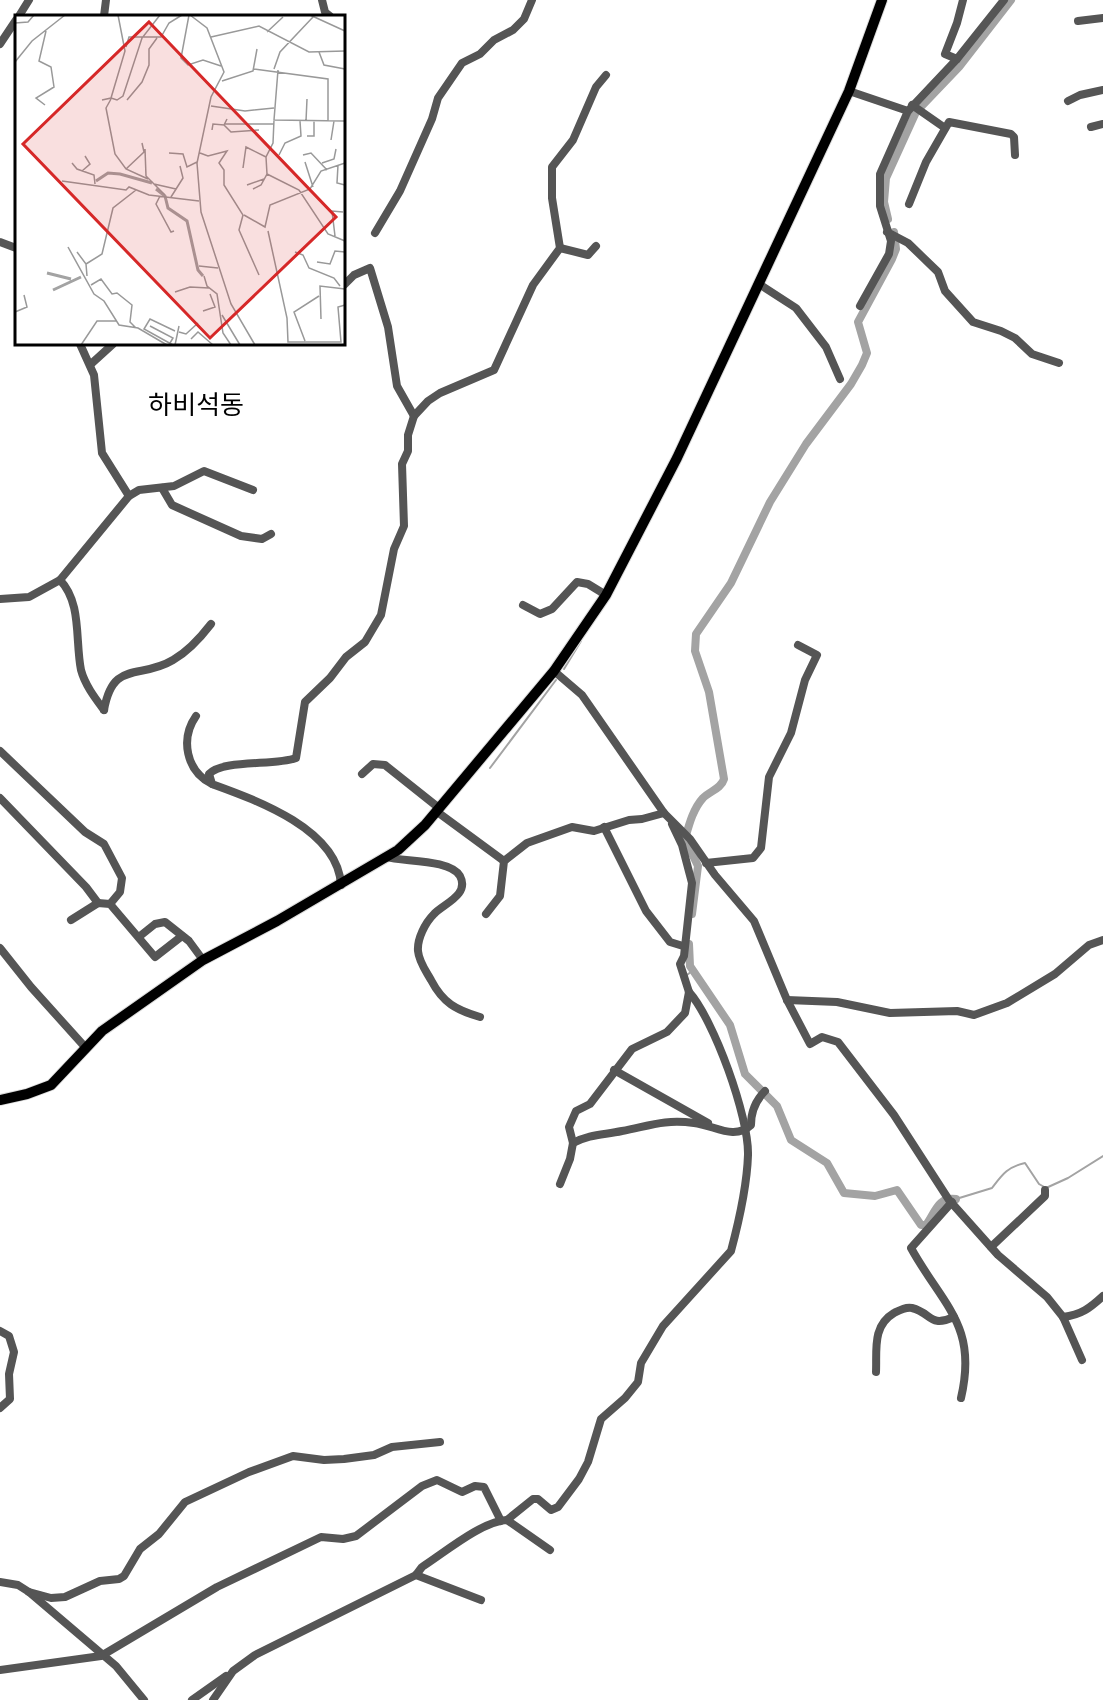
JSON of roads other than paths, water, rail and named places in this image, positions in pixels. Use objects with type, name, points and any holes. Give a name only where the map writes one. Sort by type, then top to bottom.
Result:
[{"type":"main road","points":[[0,1100],[27,1094],[51,1085],[102,1031],[203,960],[341,885],[398,850],[438,809],[554,671],[606,595],[677,458],[849,92],[882,0]]},
{"type":"street","points":[[20,15],[29,0]]},
{"type":"street","points":[[104,15],[106,0]]},
{"type":"street","points":[[322,0],[325,12],[329,15]]},
{"type":"street","points":[[375,233],[399,191],[432,119],[438,98],[450,80],[462,63],[480,54],[494,40],[513,30],[524,19],[532,0]]},
{"type":"street","points":[[957,59],[945,54],[963,0]]},
{"type":"street","points":[[1004,0],[914,109],[880,174],[880,206],[892,233],[938,272],[945,291],[973,322],[1001,331],[1015,338],[1032,354],[1059,363]]},
{"type":"street","points":[[1078,21],[1103,18]]},
{"type":"street","points":[[0,44],[15,22]]},
{"type":"street","points":[[212,784],[208,777],[213,770],[296,758],[305,702],[330,678],[346,657],[370,635],[381,615],[380,609],[394,549],[404,526],[402,464],[408,451],[408,435],[414,416],[428,401],[440,393],[494,370],[533,285],[560,248],[552,198],[552,167],[573,140],[596,87],[606,75]]},
{"type":"street","points":[[1068,101],[1080,95],[1103,90]]},
{"type":"street","points":[[849,92],[914,109],[945,128]]},
{"type":"street","points":[[909,204],[926,162],[949,122],[1011,134],[1014,137],[1015,155]]},
{"type":"street","points":[[1091,127],[1103,124]]},
{"type":"street","points":[[860,306],[889,254],[892,233]]},
{"type":"street","points":[[0,242],[15,248]]},
{"type":"street","points":[[560,248],[588,255],[596,246]]},
{"type":"street","points":[[345,284],[354,275],[370,268],[388,327],[397,386],[414,416]]},
{"type":"street","points":[[759,284],[796,308],[826,348],[840,379]]},
{"type":"street","points":[[81,345],[91,364],[99,401],[102,453],[129,496]]},
{"type":"street","points":[[91,364],[111,345]]},
{"type":"street","points":[[0,599],[29,597],[60,580],[129,496],[139,490],[162,488],[183,482],[204,471],[253,490]]},
{"type":"street","points":[[162,488],[172,506],[241,536],[262,539],[271,534]]},
{"type":"street","points":[[60,580],[70,590],[74,602],[78,649],[85,682],[104,710],[109,689],[118,677],[174,660],[211,624]]},
{"type":"street","points":[[523,605],[540,614],[552,609],[577,582],[588,584],[606,595]]},
{"type":"street","points":[[706,863],[753,858],[760,848],[769,777],[791,734],[806,680],[817,655],[798,645]]},
{"type":"street","points":[[554,671],[582,695],[667,816],[682,845],[692,883],[683,946],[684,956],[680,964],[686,976],[689,992],[685,1013],[674,1026],[632,1049],[590,1104],[576,1111],[569,1127],[573,1143],[570,1159],[560,1184]]},
{"type":"street","points":[[196,716],[189,726],[186,746],[198,774],[212,784],[259,801],[316,837],[333,859],[341,885]]},
{"type":"street","points":[[0,751],[85,832],[104,844],[122,878],[120,892],[110,904]]},
{"type":"street","points":[[362,774],[373,765],[385,765],[504,861]]},
{"type":"street","points":[[0,798],[86,887],[98,903]]},
{"type":"street","points":[[667,816],[690,838],[706,863],[754,921],[810,1044],[822,1037],[838,1042],[894,1115],[949,1200],[991,1247],[1047,1297],[1063,1317],[1083,1360]]},
{"type":"street","points":[[486,914],[500,896],[504,861],[527,843],[572,827],[594,831],[604,827],[667,816]]},
{"type":"street","points":[[604,827],[646,911],[670,942],[683,946]]},
{"type":"street","points":[[386,857],[403,862],[435,863],[455,871],[461,878],[461,888],[457,896],[428,921],[422,934],[418,954],[437,991],[446,1003],[459,1011],[480,1017]]},
{"type":"street","points":[[71,920],[98,903],[110,904],[140,936],[155,957],[182,936]]},
{"type":"street","points":[[140,936],[159,922],[182,936],[203,960]]},
{"type":"street","points":[[788,1000],[837,1002],[890,1013],[957,1011],[974,1015],[1007,1003],[1054,974],[1089,945],[1103,940]]},
{"type":"street","points":[[0,948],[31,987],[85,1047]]},
{"type":"street","points":[[192,1700],[255,1655],[416,1575],[422,1567],[478,1531],[504,1520],[532,1498],[538,1499],[551,1510],[568,1496],[588,1462],[601,1419],[625,1398],[638,1382],[641,1363],[674,1311],[731,1251],[748,1155],[738,1100],[703,1010],[689,992]]},
{"type":"street","points":[[614,1070],[719,1129]]},
{"type":"street","points":[[573,1143],[587,1136],[623,1131],[656,1122],[694,1123],[733,1133],[744,1131],[750,1125],[752,1112],[763,1093]]},
{"type":"street","points":[[991,1247],[1045,1196],[1045,1190]]},
{"type":"street","points":[[949,1200],[911,1248],[954,1317],[966,1349],[965,1380],[961,1398]]},
{"type":"street","points":[[1063,1317],[1076,1316],[1088,1310],[1103,1296]]},
{"type":"street","points":[[876,1372],[874,1347],[885,1318],[903,1308],[913,1308],[935,1322],[942,1323],[954,1317]]},
{"type":"street","points":[[0,1332],[9,1336],[14,1352],[9,1374],[10,1399],[0,1408]]},
{"type":"street","points":[[29,1592],[51,1598],[64,1597],[100,1581],[119,1579],[124,1576],[140,1549],[159,1534],[185,1502],[249,1472],[293,1455],[324,1460],[344,1459],[374,1455],[392,1447],[440,1442]]},
{"type":"street","points":[[0,1670],[101,1656],[217,1587],[321,1537],[343,1539],[356,1536],[422,1486],[437,1480],[462,1492],[475,1486],[483,1487],[504,1520],[550,1550]]},
{"type":"street","points":[[416,1575],[481,1600]]},
{"type":"street","points":[[0,1582],[18,1585],[29,1592],[101,1656],[116,1666],[144,1700]]},
{"type":"street","points":[[213,1700],[233,1671]]},
{"type":"waterway","points":[[888,219],[884,202],[886,178],[916,112],[959,67],[1011,0]]},
{"type":"waterway","points":[[692,914],[698,866],[685,839],[700,802],[724,779],[709,692],[695,651],[696,634],[731,583],[770,502],[806,444],[851,384],[862,365],[867,353],[858,322],[892,259],[896,249],[894,232]]},
{"type":"waterway","points":[[564,669],[581,641]]},
{"type":"waterway","points":[[490,768],[556,680]]},
{"type":"waterway","points":[[689,944],[690,966],[730,1025],[745,1074],[777,1106],[791,1140],[827,1163],[844,1193],[875,1196],[897,1190],[921,1225],[926,1225],[945,1200],[956,1199]]},
{"type":"waterway","points":[[687,975],[692,971]]},
{"type":"waterway","points":[[956,1199],[992,1188],[1006,1172],[1025,1163],[1039,1184],[1046,1188],[1068,1178],[1103,1156]]},
{"type":"district","name":"하비석동","points":[[196,405]]}]
